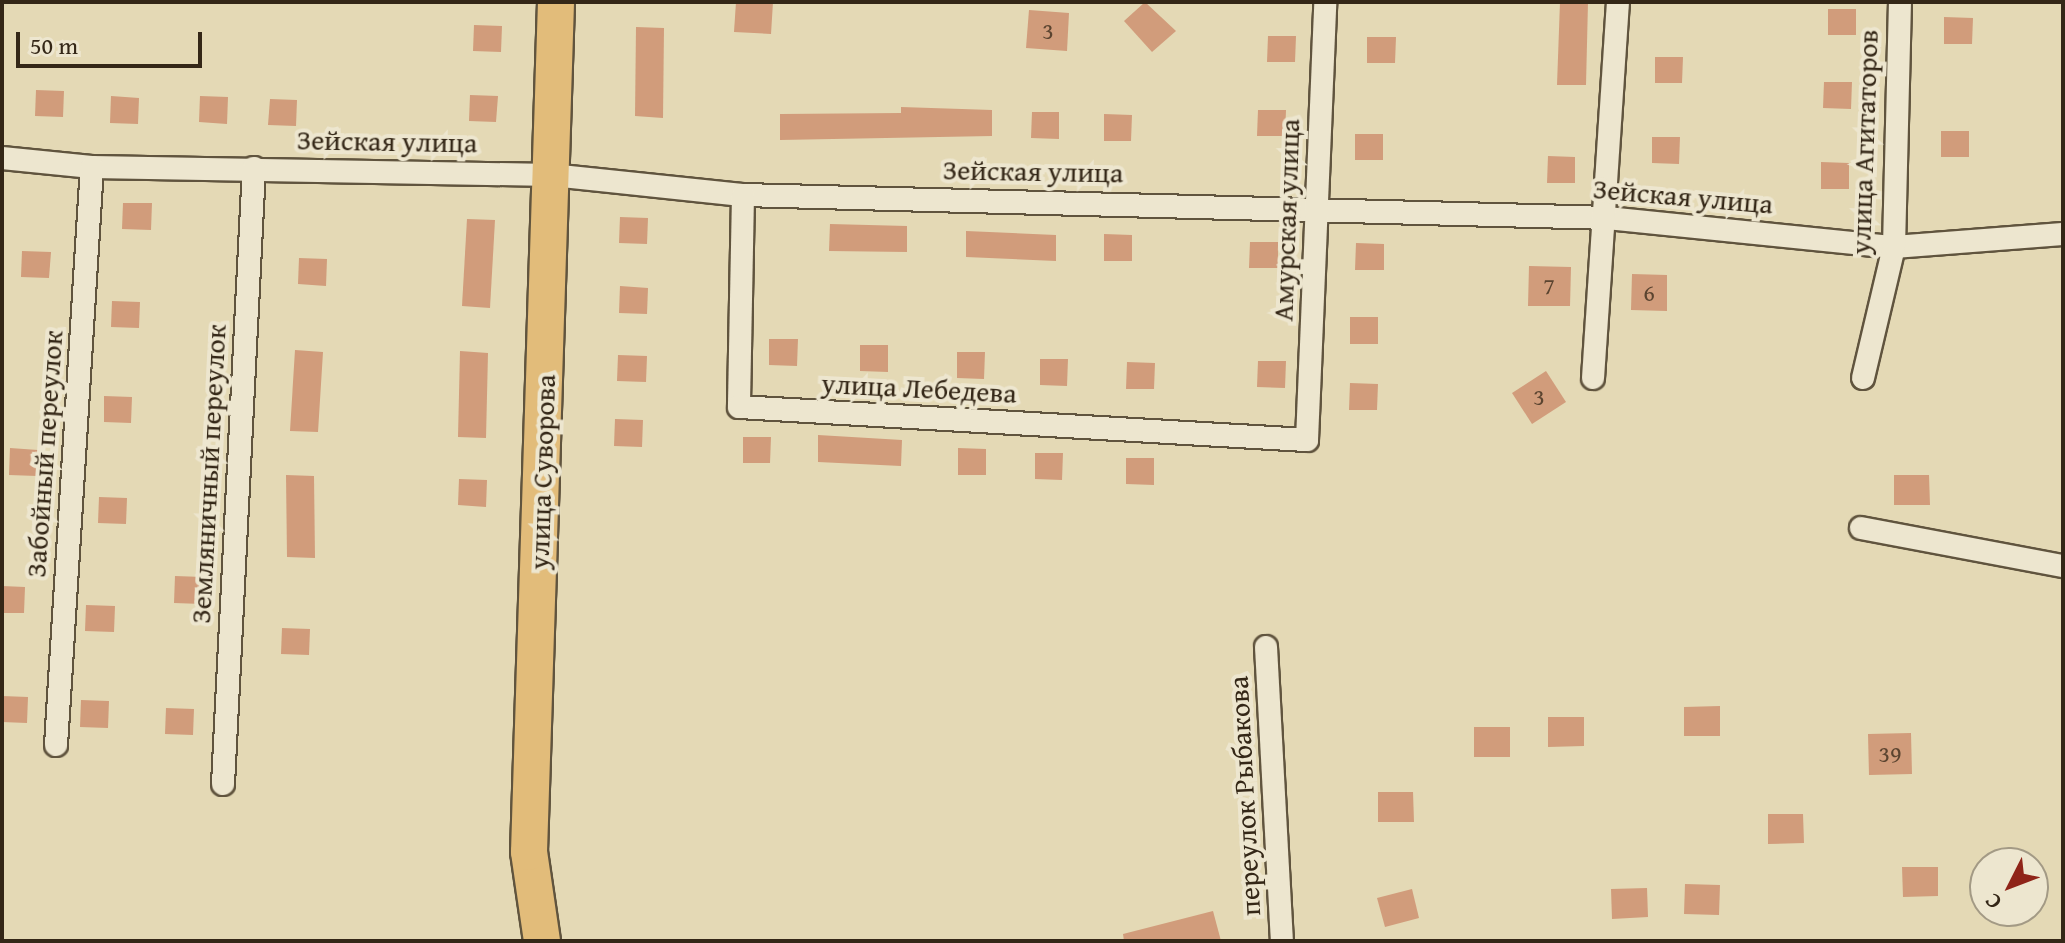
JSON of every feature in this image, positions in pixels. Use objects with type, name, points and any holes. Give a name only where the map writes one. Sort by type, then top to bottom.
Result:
[{"type":"main road","name":"улица Суворова","points":[[542,941],[529,852],[556,2]]},
{"type":"street","name":"Амурская улица","points":[[1307,440],[1325,2]]},
{"type":"street","points":[[1593,378],[1607,218],[1618,2]]},
{"type":"street","name":"улица Агитаторов","points":[[1863,378],[1894,247],[1900,2]]},
{"type":"street","name":"Зейская улица","points":[[2,158],[92,167],[552,175],[743,195],[1316,207],[1607,218],[1894,247],[2063,234]]},
{"type":"street","name":"Забойный переулок","points":[[56,745],[92,167]]},
{"type":"street","name":"Земляничный переулок","points":[[223,784],[254,168]]},
{"type":"street","name":"улица Лебедева","points":[[743,195],[739,407],[1307,440]]},
{"type":"street","points":[[1861,528],[2063,566]]},
{"type":"street","name":"переулок Рыбакова","points":[[1266,647],[1282,941]]},
{"type":"building","points":[[736,2],[773,2],[771,34],[734,32]]},
{"type":"building","points":[[1145,2],[1176,31],[1152,52],[1124,21]]},
{"type":"building","points":[[1560,2],[1588,2],[1586,85],[1557,85]]},
{"type":"building","points":[[1828,9],[1856,9],[1856,35],[1828,35]]},
{"type":"building","points":[[1029,10],[1069,13],[1067,51],[1026,48]]},
{"type":"building","points":[[1944,17],[1973,18],[1972,44],[1944,44]]},
{"type":"building","points":[[474,25],[502,26],[501,52],[473,51]]},
{"type":"building","points":[[636,27],[664,28],[663,118],[635,116]]},
{"type":"building","points":[[1268,36],[1296,36],[1295,62],[1267,62]]},
{"type":"building","points":[[1367,37],[1396,37],[1395,63],[1367,63]]},
{"type":"building","points":[[1655,57],[1683,57],[1682,83],[1655,83]]},
{"type":"building","points":[[1824,82],[1852,82],[1851,109],[1823,108]]},
{"type":"building","points":[[36,90],[64,91],[63,117],[35,116]]},
{"type":"building","points":[[470,95],[498,96],[496,122],[469,121]]},
{"type":"building","points":[[111,96],[139,98],[138,124],[110,123]]},
{"type":"building","points":[[200,96],[228,97],[227,124],[199,122]]},
{"type":"building","points":[[270,99],[297,100],[296,126],[268,125]]},
{"type":"building","points":[[901,107],[992,110],[992,136],[780,140],[780,114],[901,113]]},
{"type":"building","points":[[1258,110],[1286,110],[1285,136],[1257,136]]},
{"type":"building","points":[[1032,112],[1059,112],[1059,139],[1031,138]]},
{"type":"building","points":[[1104,114],[1132,115],[1131,141],[1104,141]]},
{"type":"building","points":[[1941,131],[1969,131],[1969,157],[1941,157]]},
{"type":"building","points":[[1355,134],[1383,134],[1383,160],[1355,160]]},
{"type":"building","points":[[1652,137],[1680,137],[1679,164],[1652,163]]},
{"type":"building","points":[[1548,156],[1575,157],[1575,183],[1547,183]]},
{"type":"building","points":[[1821,162],[1849,163],[1849,189],[1821,189]]},
{"type":"building","points":[[123,203],[152,203],[151,230],[122,229]]},
{"type":"building","points":[[620,217],[648,218],[647,244],[619,243]]},
{"type":"building","points":[[467,219],[495,220],[490,308],[462,306]]},
{"type":"building","points":[[830,224],[907,226],[907,252],[829,251]]},
{"type":"building","points":[[966,231],[1056,235],[1056,261],[966,257]]},
{"type":"building","points":[[1104,234],[1132,235],[1132,261],[1104,261]]},
{"type":"building","points":[[1250,242],[1278,242],[1278,268],[1249,268]]},
{"type":"building","points":[[1356,243],[1384,244],[1384,270],[1355,270]]},
{"type":"building","points":[[22,251],[51,252],[49,278],[21,277]]},
{"type":"building","points":[[299,258],[327,259],[326,286],[298,284]]},
{"type":"building","points":[[1529,266],[1571,267],[1570,306],[1528,306]]},
{"type":"building","points":[[1632,274],[1667,275],[1667,311],[1631,310]]},
{"type":"building","points":[[620,286],[648,288],[647,314],[619,313]]},
{"type":"building","points":[[112,301],[140,302],[139,328],[111,327]]},
{"type":"building","points":[[1350,317],[1378,317],[1378,344],[1350,344]]},
{"type":"building","points":[[769,339],[798,339],[797,366],[769,365]]},
{"type":"building","points":[[860,345],[888,345],[888,372],[860,371]]},
{"type":"building","points":[[295,350],[323,352],[318,432],[290,431]]},
{"type":"building","points":[[460,351],[488,353],[486,438],[458,437]]},
{"type":"building","points":[[957,352],[985,352],[984,379],[957,378]]},
{"type":"building","points":[[618,355],[647,356],[646,382],[617,381]]},
{"type":"building","points":[[1040,359],[1068,359],[1067,386],[1040,385]]},
{"type":"building","points":[[1258,361],[1286,361],[1285,388],[1257,387]]},
{"type":"building","points":[[1127,362],[1155,363],[1154,389],[1126,389]]},
{"type":"building","points":[[1546,371],[1566,402],[1532,424],[1512,393]]},
{"type":"building","points":[[1350,383],[1378,384],[1377,410],[1349,410]]},
{"type":"building","points":[[104,396],[132,397],[131,423],[104,422]]},
{"type":"building","points":[[615,419],[643,420],[642,447],[614,446]]},
{"type":"building","points":[[818,435],[902,440],[901,466],[818,462]]},
{"type":"building","points":[[743,437],[771,437],[770,463],[743,463]]},
{"type":"building","points":[[10,448],[38,450],[37,476],[9,475]]},
{"type":"building","points":[[958,448],[986,449],[986,475],[958,475]]},
{"type":"building","points":[[1035,453],[1063,453],[1062,480],[1035,479]]},
{"type":"building","points":[[1126,458],[1154,458],[1154,485],[1126,484]]},
{"type":"building","points":[[286,475],[314,476],[315,558],[287,557]]},
{"type":"building","points":[[1894,475],[1929,475],[1930,505],[1894,505]]},
{"type":"building","points":[[459,479],[487,480],[486,507],[458,505]]},
{"type":"building","points":[[99,497],[127,498],[126,524],[98,523]]},
{"type":"building","points":[[175,576],[203,577],[202,604],[174,603]]},
{"type":"building","points":[[2,586],[25,587],[24,613],[2,613]]},
{"type":"building","points":[[86,605],[115,606],[114,632],[85,631]]},
{"type":"building","points":[[282,628],[310,629],[309,655],[281,654]]},
{"type":"building","points":[[2,696],[28,697],[27,723],[2,722]]},
{"type":"building","points":[[81,700],[109,701],[108,728],[80,727]]},
{"type":"building","points":[[1720,706],[1720,736],[1684,736],[1684,707]]},
{"type":"building","points":[[166,708],[194,709],[193,735],[165,734]]},
{"type":"building","points":[[1548,717],[1584,717],[1584,746],[1548,747]]},
{"type":"building","points":[[1474,727],[1510,727],[1510,757],[1474,757]]},
{"type":"building","points":[[1911,733],[1912,774],[1869,775],[1868,734]]},
{"type":"building","points":[[1378,792],[1413,792],[1414,822],[1378,822]]},
{"type":"building","points":[[1768,814],[1803,814],[1804,843],[1768,844]]},
{"type":"building","points":[[1902,867],[1938,867],[1938,896],[1903,897]]},
{"type":"building","points":[[1685,884],[1720,885],[1719,915],[1684,914]]},
{"type":"building","points":[[1647,888],[1648,917],[1612,919],[1611,889]]},
{"type":"building","points":[[1412,889],[1419,918],[1385,927],[1377,898]]},
{"type":"building","points":[[1213,911],[1221,941],[1124,941],[1123,934]]}]
